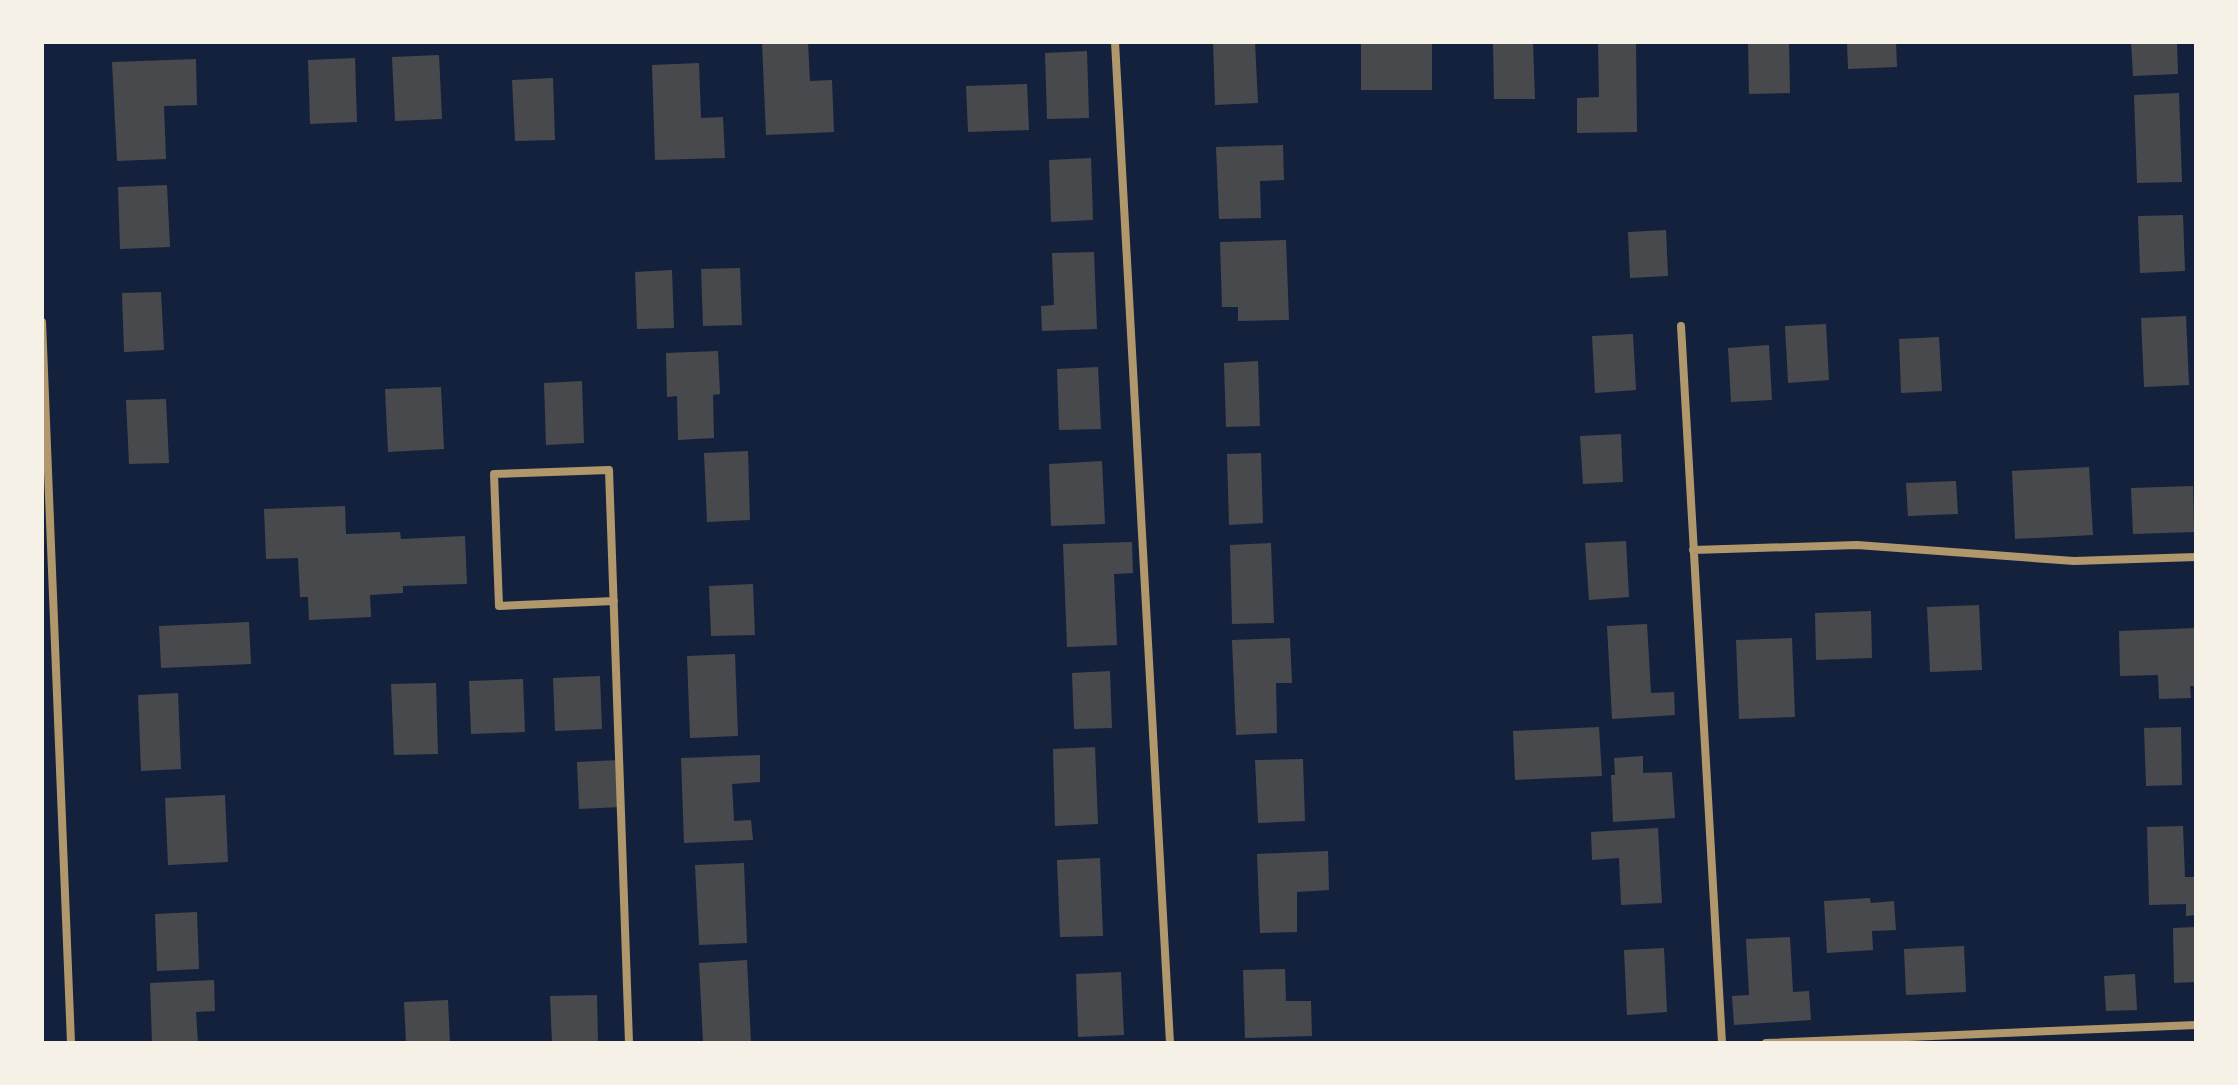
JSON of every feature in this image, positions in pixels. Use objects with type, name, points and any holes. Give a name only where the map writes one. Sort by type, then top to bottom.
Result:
[{"type":"street","points":[[1115,42],[1170,1043]]},
{"type":"street","points":[[42,322],[71,1043]]},
{"type":"street","points":[[1681,326],[1722,1043]]},
{"type":"street","points":[[614,601],[499,606],[494,474],[609,470],[614,601],[629,1043]]},
{"type":"street","points":[[1693,550],[1857,545],[2074,561],[2196,557]]},
{"type":"street","points":[[1766,1043],[2196,1025]]},
{"type":"building","points":[[808,42],[810,81],[832,80],[834,132],[766,135],[762,43]]},
{"type":"building","points":[[1213,42],[1255,42],[1258,103],[1215,105]]},
{"type":"building","points":[[1361,42],[1432,42],[1432,90],[1361,90]]},
{"type":"building","points":[[1533,42],[1535,99],[1494,99],[1493,43]]},
{"type":"building","points":[[1598,42],[1636,42],[1637,132],[1577,133],[1577,98],[1599,97]]},
{"type":"building","points":[[1748,42],[1789,42],[1790,93],[1749,94]]},
{"type":"building","points":[[1847,42],[1896,42],[1897,67],[1848,69]]},
{"type":"building","points":[[2131,42],[2177,42],[2178,74],[2133,76]]},
{"type":"building","points":[[1087,51],[1089,118],[1047,119],[1045,53]]},
{"type":"building","points":[[439,55],[442,119],[395,121],[392,57]]},
{"type":"building","points":[[355,58],[357,122],[310,124],[308,60]]},
{"type":"building","points":[[196,59],[197,105],[164,106],[166,159],[117,161],[112,62]]},
{"type":"building","points":[[699,63],[701,118],[723,117],[725,158],[655,160],[652,65]]},
{"type":"building","points":[[553,78],[555,140],[515,141],[512,80]]},
{"type":"building","points":[[1027,84],[1029,130],[968,132],[966,86]]},
{"type":"building","points":[[2179,93],[2182,182],[2137,183],[2134,95]]},
{"type":"building","points":[[1283,145],[1284,180],[1260,181],[1261,218],[1219,219],[1216,147]]},
{"type":"building","points":[[1091,158],[1093,220],[1051,222],[1049,160]]},
{"type":"building","points":[[167,185],[170,247],[120,249],[118,187]]},
{"type":"building","points":[[2183,215],[2185,271],[2140,273],[2138,216]]},
{"type":"building","points":[[1666,230],[1668,276],[1630,278],[1628,232]]},
{"type":"building","points":[[1286,240],[1289,320],[1238,321],[1238,307],[1222,307],[1220,242]]},
{"type":"building","points":[[1094,252],[1097,329],[1042,331],[1041,306],[1054,305],[1052,253]]},
{"type":"building","points":[[740,268],[742,325],[703,326],[701,269]]},
{"type":"building","points":[[672,270],[674,328],[637,329],[635,272]]},
{"type":"building","points":[[161,292],[164,350],[124,352],[122,293]]},
{"type":"building","points":[[2186,316],[2189,385],[2144,387],[2141,318]]},
{"type":"building","points":[[1826,324],[1829,380],[1788,383],[1785,326]]},
{"type":"building","points":[[1633,334],[1636,390],[1595,393],[1592,336]]},
{"type":"building","points":[[1939,337],[1942,391],[1901,393],[1899,339]]},
{"type":"building","points":[[1769,345],[1772,400],[1731,402],[1728,348]]},
{"type":"building","points":[[718,351],[720,394],[713,395],[714,438],[678,440],[677,396],[667,397],[666,353]]},
{"type":"building","points":[[1258,361],[1260,426],[1226,427],[1224,363]]},
{"type":"building","points":[[1098,367],[1101,429],[1059,430],[1057,369]]},
{"type":"building","points":[[582,381],[584,443],[546,445],[544,383]]},
{"type":"building","points":[[441,387],[444,449],[388,452],[385,389]]},
{"type":"building","points":[[166,399],[169,463],[129,464],[126,400]]},
{"type":"building","points":[[1621,434],[1623,482],[1583,484],[1580,436]]},
{"type":"building","points":[[748,451],[750,520],[707,522],[704,453]]},
{"type":"building","points":[[1261,453],[1263,523],[1229,525],[1227,454]]},
{"type":"building","points":[[1102,461],[1105,524],[1051,526],[1049,464]]},
{"type":"building","points":[[2089,467],[2093,535],[2015,539],[2012,471]]},
{"type":"building","points":[[1956,481],[1958,514],[1908,516],[1906,483]]},
{"type":"building","points":[[2193,486],[2194,532],[2133,534],[2131,488]]},
{"type":"building","points":[[345,506],[346,534],[400,532],[401,539],[465,536],[467,584],[403,586],[403,593],[370,595],[371,617],[309,620],[308,597],[300,597],[298,558],[266,559],[264,509]]},
{"type":"building","points":[[1626,541],[1629,597],[1589,600],[1585,543]]},
{"type":"building","points":[[1132,542],[1133,573],[1114,574],[1117,645],[1067,647],[1063,544]]},
{"type":"building","points":[[1271,543],[1274,623],[1232,624],[1230,545]]},
{"type":"building","points":[[753,584],[755,635],[711,636],[709,586]]},
{"type":"building","points":[[1979,605],[1982,670],[1930,672],[1927,607]]},
{"type":"building","points":[[1871,611],[1872,658],[1816,660],[1815,613]]},
{"type":"building","points":[[249,622],[251,664],[161,668],[159,626]]},
{"type":"building","points":[[1647,624],[1651,693],[1674,692],[1675,715],[1612,719],[1607,626]]},
{"type":"building","points":[[2196,628],[2196,686],[2190,686],[2191,698],[2159,699],[2158,675],[2120,676],[2119,631]]},
{"type":"building","points":[[1290,638],[1292,683],[1276,683],[1277,733],[1236,735],[1232,640]]},
{"type":"building","points":[[1792,638],[1795,717],[1739,719],[1736,640]]},
{"type":"building","points":[[735,654],[738,736],[690,738],[687,656]]},
{"type":"building","points":[[1110,671],[1112,728],[1074,729],[1072,673]]},
{"type":"building","points":[[600,676],[602,729],[555,731],[553,678]]},
{"type":"building","points":[[523,679],[525,732],[471,734],[469,681]]},
{"type":"building","points":[[436,683],[438,754],[394,755],[391,684]]},
{"type":"building","points":[[178,693],[181,769],[141,771],[138,695]]},
{"type":"building","points":[[1599,727],[1602,776],[1515,780],[1513,731]]},
{"type":"building","points":[[2181,727],[2182,785],[2146,786],[2144,728]]},
{"type":"building","points":[[1095,747],[1098,824],[1055,826],[1053,749]]},
{"type":"building","points":[[760,755],[760,782],[732,784],[734,821],[751,820],[753,840],[684,843],[681,758]]},
{"type":"building","points":[[1643,756],[1643,773],[1672,772],[1675,818],[1613,822],[1611,775],[1615,775],[1614,758]]},
{"type":"building","points":[[1303,759],[1305,821],[1258,823],[1255,760]]},
{"type":"building","points":[[619,760],[620,807],[579,809],[577,762]]},
{"type":"building","points":[[225,795],[228,862],[168,865],[165,798]]},
{"type":"building","points":[[2183,826],[2185,877],[2196,877],[2196,915],[2186,916],[2186,904],[2149,905],[2147,827]]},
{"type":"building","points":[[1658,828],[1662,903],[1621,905],[1619,858],[1592,860],[1591,832]]},
{"type":"building","points":[[1328,851],[1329,890],[1297,892],[1297,932],[1260,933],[1257,854]]},
{"type":"building","points":[[1100,858],[1103,936],[1060,937],[1057,860]]},
{"type":"building","points":[[744,863],[747,943],[699,945],[695,865]]},
{"type":"building","points":[[1870,898],[1871,903],[1894,901],[1896,930],[1872,931],[1873,950],[1827,953],[1824,901]]},
{"type":"building","points":[[197,912],[199,969],[157,971],[155,914]]},
{"type":"building","points":[[2196,927],[2196,982],[2174,983],[2173,928]]},
{"type":"building","points":[[1790,937],[1793,992],[1809,991],[1811,1020],[1734,1025],[1732,996],[1749,995],[1746,939]]},
{"type":"building","points":[[1964,946],[1966,992],[1906,995],[1904,949]]},
{"type":"building","points":[[1664,948],[1667,1012],[1627,1015],[1624,950]]},
{"type":"building","points":[[747,960],[751,1043],[703,1043],[699,963]]},
{"type":"building","points":[[1285,969],[1286,1001],[1311,1001],[1312,1036],[1245,1038],[1243,970]]},
{"type":"building","points":[[1121,972],[1124,1035],[1078,1037],[1076,974]]},
{"type":"building","points":[[2135,974],[2137,1010],[2106,1011],[2104,976]]},
{"type":"building","points":[[214,980],[215,1011],[196,1012],[198,1043],[152,1043],[150,983]]},
{"type":"building","points":[[597,995],[598,1043],[552,1043],[550,996]]},
{"type":"building","points":[[448,1000],[450,1043],[406,1043],[404,1002]]}]
